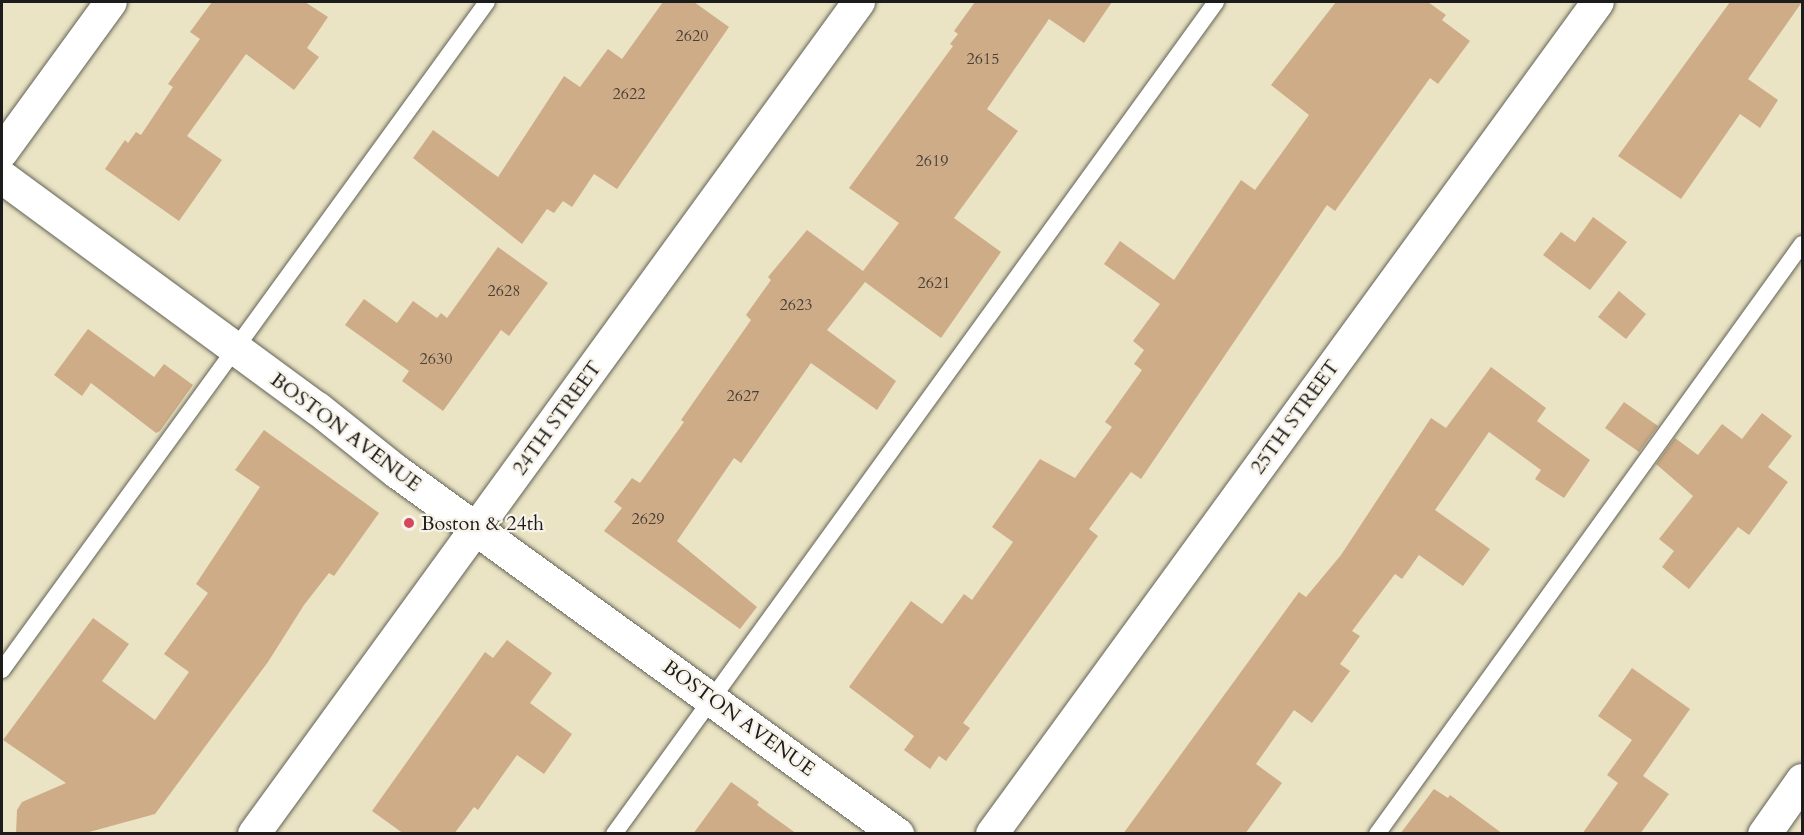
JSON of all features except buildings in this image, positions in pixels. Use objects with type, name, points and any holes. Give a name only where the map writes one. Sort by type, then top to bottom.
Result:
[{"type":"street","points":[[2,152],[111,2]]},
{"type":"street","name":"24TH STREET","points":[[254,834],[859,2]]},
{"type":"street","name":"25TH STREET","points":[[992,834],[1598,2]]},
{"type":"street","name":"BOSTON AVENUE","points":[[2,177],[477,528],[897,834]]},
{"type":"street","points":[[1764,834],[1803,780]]},
{"type":"lane","points":[[2,670],[487,2]]},
{"type":"lane","points":[[614,834],[1216,2]]},
{"type":"lane","points":[[1377,834],[1803,244]]},
{"type":"place","name":"Boston & 24th","points":[[409,523]]}]
